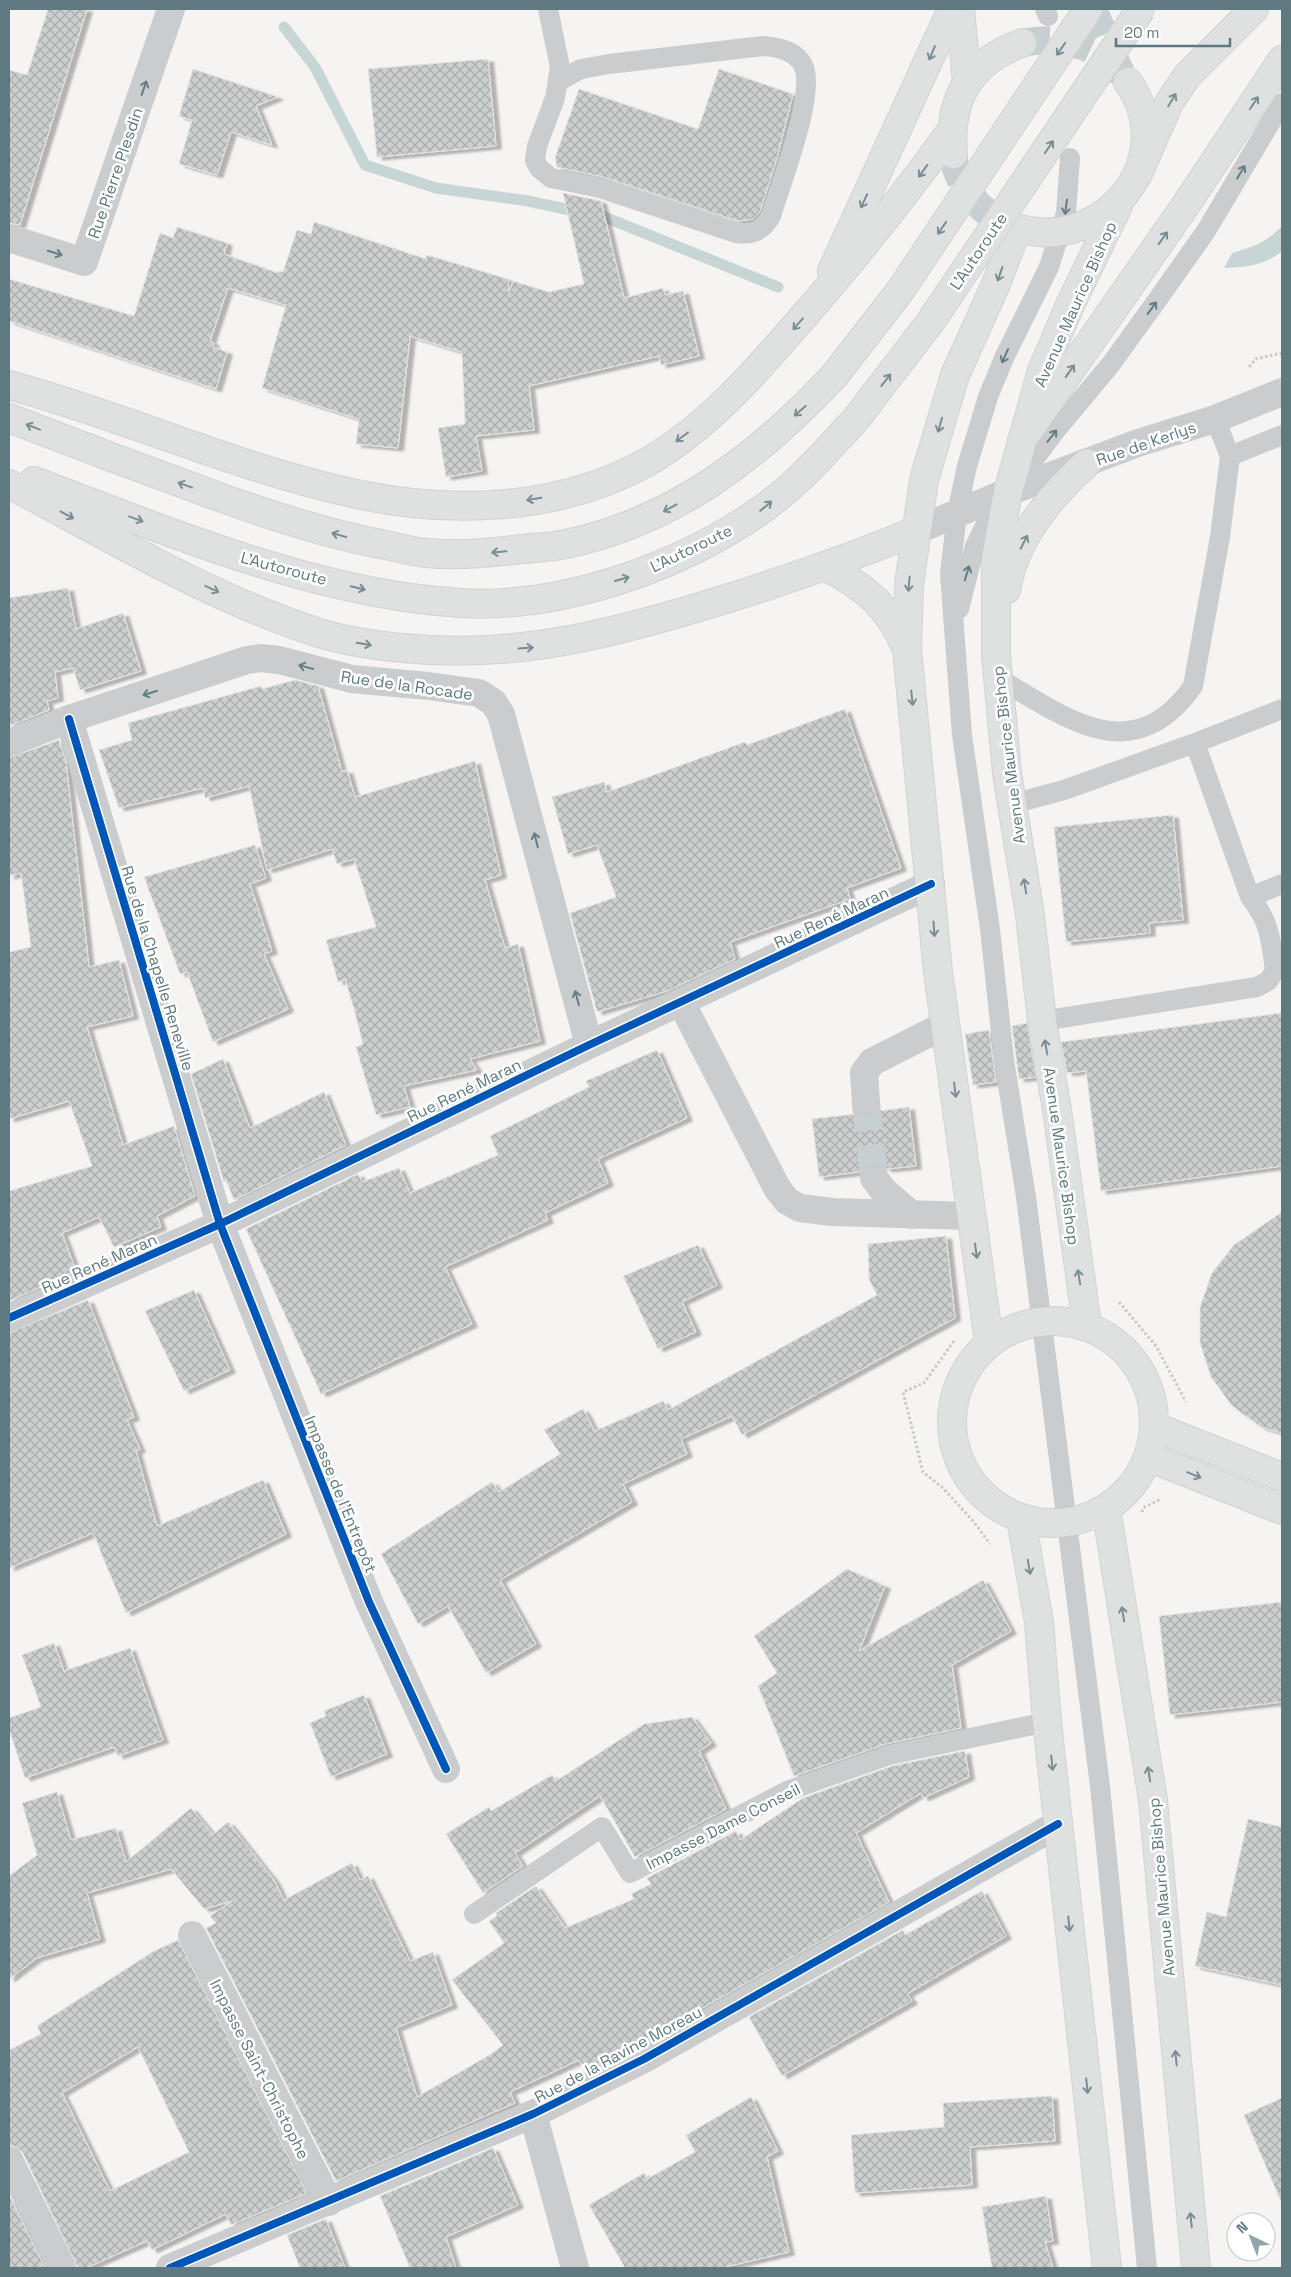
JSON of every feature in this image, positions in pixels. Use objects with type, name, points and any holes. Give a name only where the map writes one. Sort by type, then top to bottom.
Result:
[{"type":"main road","points":[[822,295],[952,9]]},
{"type":"main road","points":[[960,9],[967,82]]},
{"type":"main road","points":[[9,418],[132,466],[287,521],[359,540],[426,553],[495,552],[565,544],[616,530],[663,512],[704,489],[736,466],[807,405],[834,376],[900,290],[1088,9]]},
{"type":"main road","name":"L'Autoroute","points":[[9,471],[217,549],[298,574],[420,600],[463,604],[510,602],[575,592],[631,576],[672,560],[712,540],[756,514],[816,462],[856,419],[931,321],[1141,9]]},
{"type":"main road","points":[[989,1342],[938,972],[931,884],[906,649],[909,585],[915,531],[924,480],[955,375],[996,284],[1016,228],[1030,233],[1059,233],[1089,224],[1102,217],[1119,202],[1137,176],[1169,103],[1187,76],[1254,9]]},
{"type":"main road","points":[[9,385],[242,462],[359,494],[405,503],[446,506],[497,505],[554,496],[598,484],[641,465],[683,436],[720,406],[762,366],[898,204],[952,143],[956,106],[967,82],[991,58],[1006,49],[1022,43]]},
{"type":"main road","points":[[1022,440],[1183,209],[1282,60]]},
{"type":"main road","points":[[1128,82],[1136,94],[1145,121],[1144,150],[1137,176]]},
{"type":"main road","name":"Avenue Maurice Bishop","points":[[1087,1325],[1057,1110],[1042,1020],[1030,916],[1012,804],[997,667],[996,560],[1008,492],[1042,371],[1119,202]]},
{"type":"main road","points":[[997,667],[1010,569],[1034,522],[1059,488],[1087,463]]},
{"type":"main road","points":[[9,484],[187,577],[313,631],[363,644],[440,652],[542,646],[597,636],[660,620],[826,567],[915,531]]},
{"type":"main road","points":[[826,567],[848,578],[869,594],[889,614],[906,649]]},
{"type":"main road","points":[[1042,1320],[1064,1320],[1087,1325],[1106,1334],[1124,1348],[1138,1365],[1148,1384],[1153,1405],[1155,1427],[1148,1457],[1138,1477],[1124,1494],[1106,1508],[1087,1517],[1068,1522],[1036,1523],[1021,1519],[996,1507],[976,1489],[961,1466],[952,1440],[951,1413],[958,1386],[970,1362],[989,1342],[1005,1331],[1042,1320]]},
{"type":"main road","points":[[1155,1427],[1282,1476]]},
{"type":"main road","points":[[1148,1457],[1282,1510]]},
{"type":"main road","name":"Avenue Maurice Bishop","points":[[1106,1508],[1153,1800],[1196,2268]]},
{"type":"main road","points":[[1021,1519],[1039,1622],[1047,1722],[1107,2268]]},
{"type":"street","name":"Rue Pierre Plesdin","points":[[9,238],[84,262],[171,9]]},
{"type":"street","name":"Rue de Kerlys","points":[[915,531],[1008,492],[1138,443],[1215,419],[1278,388]]},
{"type":"street","name":"Rue de la Rocade","points":[[10,741],[69,719],[247,660],[261,658],[278,660],[352,680],[428,686],[479,694],[493,702],[501,714],[522,785],[589,1045]]},
{"type":"street","name":"Rue de la Chapelle Reneville","points":[[69,719],[220,1224]]},
{"type":"street","name":"Rue René Maran","points":[[9,1318],[220,1224],[589,1045],[931,884]]},
{"type":"street","points":[[681,1002],[777,1188],[787,1202],[800,1208],[832,1212],[971,1216]]},
{"type":"street","points":[[866,1103],[864,1073],[872,1062],[945,1025]]},
{"type":"street","points":[[874,1178],[882,1190],[912,1215]]},
{"type":"street","name":"Impasse de l'Entrepôt","points":[[220,1224],[369,1602],[446,1769]]},
{"type":"street","name":"Rue de la Ravine Moreau","points":[[170,2268],[533,2114],[644,2059],[1058,1824]]},
{"type":"street","name":"Impasse Saint-Christophe","points":[[192,1936],[328,2202]]},
{"type":"street","points":[[533,2114],[575,2268]]},
{"type":"street","points":[[9,2160],[62,2268]]},
{"type":"lane","points":[[548,9],[559,61],[559,81],[537,146],[535,160],[539,168],[551,178],[600,188],[736,233],[748,235],[765,226],[774,207],[801,116],[806,92],[805,71],[796,57],[784,50],[763,46],[609,64],[581,69],[559,81]]},
{"type":"lane","points":[[955,638],[963,589],[975,546],[987,522],[1008,492],[1111,364],[1164,291],[1206,231],[1282,103]]},
{"type":"lane","points":[[1070,158],[1066,213],[1049,267],[1004,358],[988,397],[967,466],[957,513],[950,574],[962,735],[990,929],[1004,1060],[1026,1197],[1100,1786],[1148,2268]]},
{"type":"lane","points":[[997,667],[1055,712],[1093,729],[1114,732],[1150,727],[1180,704],[1193,686],[1220,537],[1230,456],[1215,419]]},
{"type":"lane","points":[[1230,456],[1282,435]]},
{"type":"lane","points":[[1012,804],[1064,790],[1195,743],[1282,709]]},
{"type":"lane","points":[[1042,1020],[1257,988],[1268,981],[1275,971],[1269,929],[1263,913],[1250,897],[1195,743]]},
{"type":"lane","points":[[1250,897],[1282,884]]},
{"type":"lane","name":"Impasse Dame Conseil","points":[[474,1914],[602,1828],[630,1873],[787,1791],[889,1755],[1047,1722]]},
{"type":"path","points":[[1116,1297],[1156,1346],[1186,1402],[1195,1408]]},
{"type":"path","points":[[956,1337],[924,1383],[903,1392],[923,1472],[943,1488],[974,1522],[994,1549]]},
{"type":"path","points":[[1140,1517],[1143,1508],[1166,1496]]},
{"type":"shaded area","points":[[1282,226],[1282,251],[1262,263],[1224,268],[1232,253],[1259,243],[1271,236]]},
{"type":"building","points":[[48,9],[87,9],[20,225],[9,223],[9,70],[27,75]]},
{"type":"building","points":[[488,59],[496,146],[377,157],[368,69]]},
{"type":"building","points":[[193,69],[278,97],[256,106],[272,145],[231,132],[217,175],[179,164],[192,120],[179,116]]},
{"type":"building","points":[[719,69],[793,94],[777,158],[760,211],[753,219],[738,221],[604,177],[557,167],[555,158],[579,89],[698,129]]},
{"type":"building","points":[[563,193],[601,201],[624,298],[663,288],[665,295],[683,291],[699,356],[661,365],[659,356],[529,386],[534,430],[476,436],[482,471],[446,477],[438,428],[465,424],[462,352],[410,336],[398,448],[356,444],[359,419],[262,388],[286,305],[228,288],[210,341],[214,343],[213,347],[227,352],[216,389],[9,321],[9,279],[134,316],[160,233],[173,238],[177,227],[227,243],[224,254],[278,273],[279,271],[283,272],[297,230],[311,234],[314,222],[426,259],[427,255],[508,279],[509,292],[513,281],[549,292],[584,284]]},
{"type":"building","points":[[68,588],[76,629],[123,613],[141,671],[80,690],[73,668],[55,672],[58,698],[47,701],[49,710],[9,726],[9,598]]},
{"type":"building","points":[[295,680],[318,686],[342,772],[347,770],[355,797],[475,761],[501,875],[485,880],[505,948],[518,944],[540,1041],[470,1059],[477,1070],[404,1086],[410,1107],[376,1115],[356,1047],[363,1044],[354,1009],[345,979],[338,982],[326,940],[376,927],[354,859],[337,864],[332,849],[267,870],[249,786],[205,798],[203,788],[119,808],[99,750],[132,740],[128,723],[261,686],[262,689]]},
{"type":"building","points":[[845,709],[901,868],[847,888],[850,899],[730,942],[735,959],[667,991],[597,1012],[570,913],[616,897],[597,845],[568,854],[552,797],[604,782],[607,792],[745,742],[747,745]]},
{"type":"building","points":[[59,740],[66,762],[89,967],[119,960],[133,1016],[87,1027],[123,1145],[174,1126],[195,1196],[157,1216],[161,1227],[114,1247],[99,1217],[62,1233],[76,1271],[9,1301],[9,1191],[92,1166],[69,1101],[9,1119],[9,952],[31,947],[21,873],[9,876],[9,758]]},
{"type":"building","points":[[1173,815],[1183,920],[1149,923],[1150,933],[1066,942],[1054,827]]},
{"type":"building","points":[[255,845],[266,878],[250,884],[272,951],[264,954],[288,1009],[213,1042],[187,972],[180,974],[144,877]]},
{"type":"building","points":[[1282,1013],[1282,1166],[1101,1191],[1086,1071],[1067,1073],[1061,1042]]},
{"type":"building","points":[[1027,1023],[1036,1077],[1019,1079],[1012,1026]]},
{"type":"building","points":[[989,1030],[996,1082],[973,1085],[965,1034]]},
{"type":"building","points":[[657,1050],[687,1118],[598,1159],[608,1183],[545,1213],[548,1220],[445,1267],[472,1324],[321,1394],[246,1229],[358,1174],[362,1182],[399,1168],[410,1193],[498,1155],[490,1136],[589,1087],[586,1081]]},
{"type":"building","points":[[223,1059],[250,1128],[324,1092],[346,1145],[234,1200],[226,1180],[224,1182],[191,1074]]},
{"type":"building","points":[[909,1107],[916,1166],[887,1169],[881,1164],[873,1162],[864,1166],[859,1172],[819,1177],[812,1119],[855,1114],[868,1118],[874,1116],[879,1111]]},
{"type":"building","points":[[1282,1212],[1282,1433],[1261,1427],[1232,1406],[1211,1377],[1200,1343],[1200,1307],[1212,1273],[1234,1245]]},
{"type":"building","points":[[946,1236],[955,1318],[742,1435],[732,1416],[681,1439],[687,1454],[623,1484],[632,1502],[500,1580],[536,1644],[486,1673],[448,1606],[418,1624],[381,1554],[492,1482],[499,1492],[560,1454],[544,1430],[583,1409],[595,1431],[663,1401],[668,1410],[877,1295],[869,1279],[868,1244]]},
{"type":"building","points":[[698,1245],[717,1285],[682,1302],[696,1332],[658,1349],[623,1276]]},
{"type":"building","points":[[194,1290],[230,1370],[184,1391],[145,1311]]},
{"type":"building","points":[[88,1300],[134,1417],[127,1420],[140,1449],[136,1451],[157,1526],[263,1480],[286,1534],[126,1613],[93,1533],[9,1568],[9,1333]]},
{"type":"building","points":[[847,1569],[885,1586],[859,1651],[983,1580],[1011,1631],[952,1665],[961,1728],[885,1744],[794,1776],[758,1686],[777,1673],[754,1636]]},
{"type":"building","points":[[1282,1602],[1282,1702],[1170,1715],[1159,1616]]},
{"type":"building","points":[[54,1643],[64,1671],[130,1648],[163,1740],[118,1756],[114,1747],[25,1778],[9,1729],[9,1718],[41,1707],[22,1655]]},
{"type":"building","points":[[364,1695],[387,1754],[331,1777],[310,1723],[326,1716],[324,1711]]},
{"type":"building","points":[[692,1717],[711,1743],[699,1751],[726,1809],[635,1857],[600,1796],[515,1853],[523,1866],[483,1893],[446,1834],[489,1807],[491,1811],[552,1775],[556,1781],[644,1724]]},
{"type":"building","points":[[965,1751],[969,1777],[923,1798],[921,1793],[856,1833],[889,1902],[637,2045],[585,2071],[579,2060],[510,2092],[515,2103],[336,2181],[206,1928],[216,1923],[210,1916],[232,1901],[204,1909],[171,1869],[87,1893],[100,1939],[37,1958],[9,1979],[9,1876],[37,1855],[22,1803],[57,1792],[71,1840],[116,1828],[126,1862],[191,1808],[213,1835],[228,1822],[274,1880],[284,1900],[352,1863],[360,1880],[368,1876],[410,1961],[433,1952],[452,2005],[396,2028],[417,2097],[503,2045],[452,1980],[504,1943],[489,1921],[497,1916],[496,1913],[536,1886],[565,1928],[634,1899],[631,1894],[651,1884],[647,1878],[736,1831],[740,1840],[803,1798],[892,1766]]},
{"type":"building","points":[[1248,1819],[1282,1827],[1282,1985],[1195,1966],[1207,1912],[1226,1917]]},
{"type":"building","points":[[982,1891],[1006,1936],[907,1994],[912,2001],[782,2076],[749,2017],[903,1930],[905,1935]]},
{"type":"building","points":[[178,1940],[307,2193],[231,2225],[226,2214],[152,2250],[147,2241],[86,2268],[78,2268],[23,2153],[17,2147],[9,2145],[9,2050],[41,2034],[37,2026],[154,1951]],"holes":[[[138,2047],[189,2152],[110,2191],[62,2093]]]},
{"type":"building","points":[[1052,2096],[1055,2141],[970,2147],[972,2185],[855,2193],[851,2135],[944,2127],[943,2103]]},
{"type":"building","points":[[751,2097],[778,2151],[767,2157],[789,2252],[721,2268],[625,2268],[589,2205],[644,2173],[647,2179],[695,2152],[686,2135]]},
{"type":"building","points":[[1282,2098],[1282,2204],[1244,2115]]},
{"type":"building","points":[[493,2148],[518,2205],[446,2237],[456,2268],[410,2268],[380,2196]]},
{"type":"building","points":[[9,2195],[45,2268],[9,2268]]},
{"type":"building","points":[[1046,2196],[1053,2241],[1045,2242],[1053,2268],[992,2268],[982,2207]]},
{"type":"building","points":[[326,2219],[345,2268],[300,2268],[287,2235]]},
{"type":"waterway","points":[[284,27],[315,67],[365,165],[436,188],[528,201],[607,218],[778,287]]},
{"type":"tunnel","points":[[1093,9],[1120,71]]},
{"type":"tunnel","points":[[1022,43],[1052,40],[1067,42],[1095,51],[1107,59],[1128,82]]},
{"type":"tunnel","points":[[953,154],[957,171],[965,187],[976,202],[992,216],[1017,228]]},
{"type":"tunnel","points":[[866,1103],[874,1178]]},
{"type":"cycle path","points":[[69,719],[220,1224],[369,1602],[446,1769]]},
{"type":"cycle path","points":[[9,1318],[220,1224],[589,1045],[931,884]]},
{"type":"cycle path","points":[[170,2268],[533,2114],[644,2059],[1058,1824]]}]
